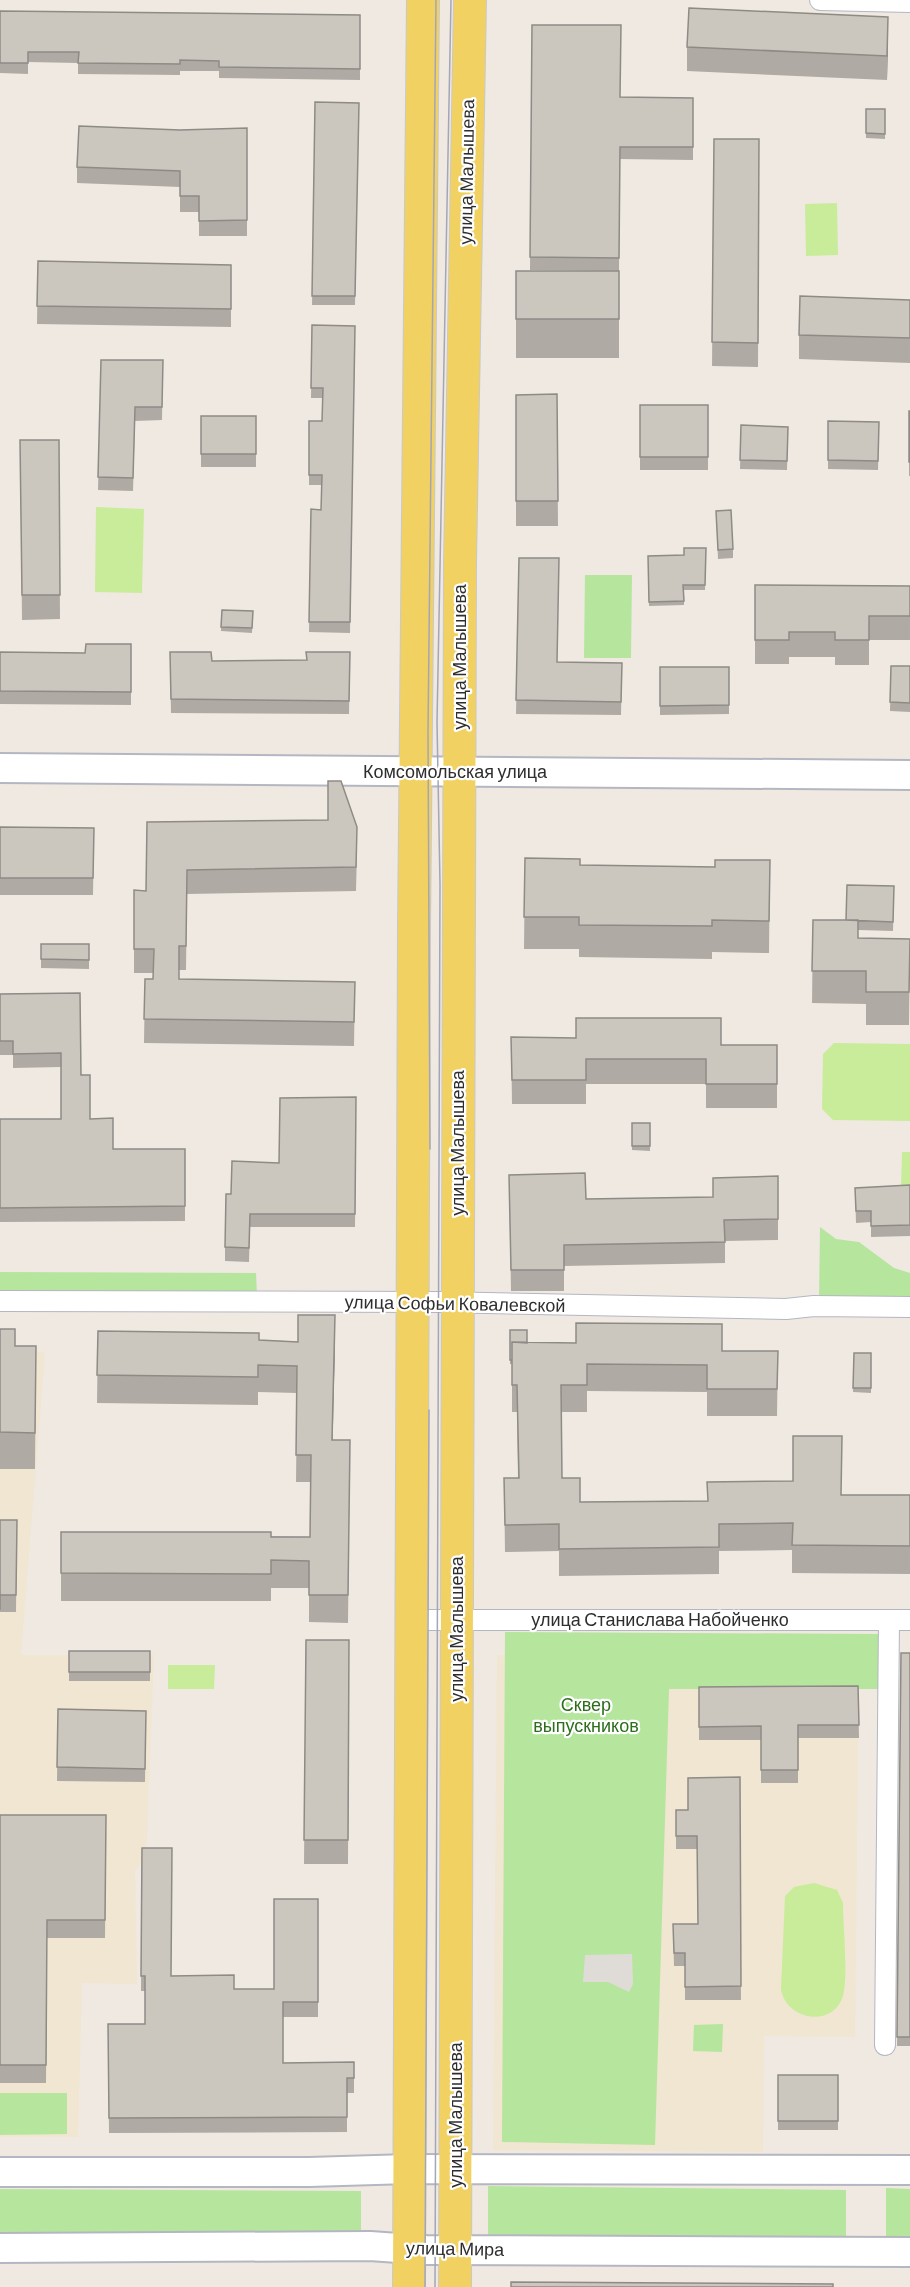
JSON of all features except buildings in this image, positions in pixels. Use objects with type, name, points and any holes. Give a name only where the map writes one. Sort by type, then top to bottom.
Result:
[{"type":"main road","points":[[410,2287],[415,771],[423,0]]},
{"type":"main road","name":"улица Малышева","points":[[455,2287],[459,771],[470,0]]},
{"type":"street","points":[[820,0],[910,2]]},
{"type":"street","name":"Комсомольская улица","points":[[0,768],[910,775]]},
{"type":"street","name":"улица Софьи Ковалевской","points":[[0,1301],[457,1303],[786,1309],[814,1306],[910,1307]]},
{"type":"street","name":"улица Станислава Набойченко","points":[[411,1620],[910,1620]]},
{"type":"street","points":[[885,2045],[889,1620]]},
{"type":"street","points":[[0,2172],[309,2172],[409,2169],[910,2170]]},
{"type":"street","name":"улица Мира","points":[[0,2248],[370,2246],[456,2250],[910,2252]]},
{"type":"shaded area","points":[[0,1350],[45,1352],[21,1655],[154,1655],[146,1857],[135,1871],[137,1984],[82,1983],[78,2137],[0,2137]]},
{"type":"shaded area","points":[[497,1655],[859,1658],[855,2037],[764,2036],[763,2152],[493,2150]]},
{"type":"shaded area","points":[[632,1954],[633,1984],[629,1992],[608,1982],[583,1982],[585,1955]]},
{"type":"green space","points":[[837,203],[838,255],[806,256],[805,204]]},
{"type":"green space","points":[[96,507],[144,509],[142,593],[95,592]]},
{"type":"green space","points":[[585,575],[632,575],[631,658],[584,658]]},
{"type":"green space","points":[[834,1043],[910,1044],[910,1121],[833,1120],[822,1109],[823,1054]]},
{"type":"green space","points":[[902,1152],[910,1152],[910,1187],[901,1187]]},
{"type":"green space","points":[[820,1227],[836,1239],[859,1242],[894,1268],[910,1273],[910,1301],[819,1302]]},
{"type":"green space","points":[[0,1272],[256,1273],[257,1295],[0,1294]]},
{"type":"green space","name":"Сквер выпускников","points":[[505,1632],[879,1634],[881,1689],[669,1689],[655,2145],[502,2142]]},
{"type":"green space","points":[[168,1665],[215,1665],[214,1689],[168,1689]]},
{"type":"green space","points":[[814,1883],[837,1890],[843,1903],[845,1952],[842,1999],[828,2014],[818,2017],[799,2013],[790,2007],[781,1989],[785,1896],[794,1887]]},
{"type":"green space","points":[[723,2024],[722,2052],[693,2051],[694,2025]]},
{"type":"green space","points":[[0,2093],[67,2093],[67,2134],[0,2135]]},
{"type":"green space","points":[[488,2186],[846,2190],[846,2242],[488,2240]]},
{"type":"green space","points":[[886,2188],[910,2189],[910,2247],[886,2247]]},
{"type":"green space","points":[[0,2189],[361,2191],[361,2235],[0,2235]]},
{"type":"tram line","points":[[430,1149],[428,731],[436,0]]},
{"type":"tram line","points":[[435,2287],[440,884],[437,722],[451,0]]},
{"type":"tram line","points":[[425,2287],[429,1410]]}]
